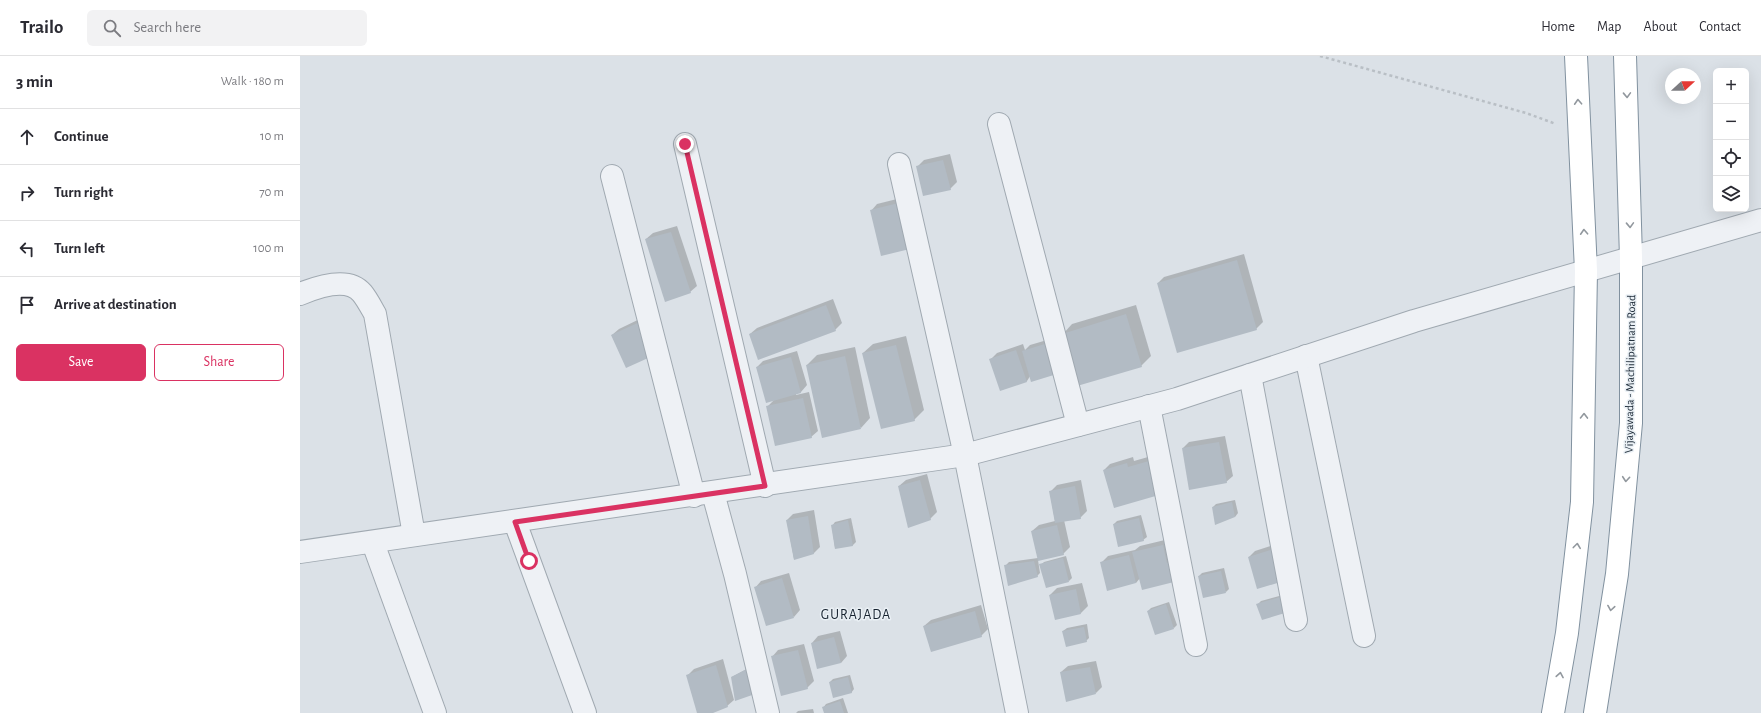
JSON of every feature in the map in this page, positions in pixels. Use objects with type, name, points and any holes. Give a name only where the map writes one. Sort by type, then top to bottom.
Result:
[{"type":"highway","points":[[1553,713],[1567,633],[1582,502],[1586,271],[1576,56]]},
{"type":"highway","name":"Vijayawada - Machilipatnam Road","points":[[1595,713],[1617,574],[1631,423],[1631,258],[1626,56]]},
{"type":"street","points":[[999,124],[1078,425]]},
{"type":"street","points":[[685,144],[765,486]]},
{"type":"street","points":[[898,164],[964,456],[1017,713]]},
{"type":"street","points":[[612,176],[703,495],[735,574],[768,713]]},
{"type":"street","points":[[300,552],[373,543],[414,535],[703,495],[964,456],[1149,406],[1250,375],[1414,321],[1761,220]]},
{"type":"street","points":[[300,294],[321,286],[346,284],[361,292],[375,314],[414,535]]},
{"type":"street","points":[[1306,356],[1364,636]]},
{"type":"street","points":[[1250,375],[1296,620]]},
{"type":"street","points":[[1149,406],[1196,645]]},
{"type":"street","points":[[515,522],[559,647],[585,713]]},
{"type":"street","points":[[373,543],[435,713]]},
{"type":"path","points":[[1320,56],[1526,113],[1579,132]]},
{"type":"building","points":[[943,160],[951,190],[923,196],[916,166]]},
{"type":"building","points":[[907,201],[918,247],[881,256],[870,210]]},
{"type":"building","points":[[671,232],[691,293],[665,302],[645,239]]},
{"type":"building","points":[[1237,260],[1257,330],[1177,353],[1157,283]]},
{"type":"building","points":[[826,305],[836,331],[758,360],[749,334]]},
{"type":"building","points":[[1126,314],[1142,367],[1077,386],[1062,334]]},
{"type":"building","points":[[642,321],[657,354],[626,368],[611,335]]},
{"type":"building","points":[[1048,343],[1057,374],[1031,382],[1022,351]]},
{"type":"building","points":[[896,345],[915,421],[881,429],[862,353]]},
{"type":"building","points":[[1016,350],[1027,382],[1000,391],[989,359]]},
{"type":"building","points":[[845,356],[861,429],[822,438],[806,365]]},
{"type":"building","points":[[791,357],[801,393],[766,403],[756,367]]},
{"type":"building","points":[[803,398],[812,438],[775,446],[766,406]]},
{"type":"building","points":[[1219,442],[1227,483],[1189,490],[1182,448]]},
{"type":"building","points":[[1149,461],[1159,495],[1114,508],[1103,470],[1127,463],[1128,467]]},
{"type":"building","points":[[920,480],[931,520],[908,528],[898,486]]},
{"type":"building","points":[[1075,486],[1081,519],[1055,523],[1049,491]]},
{"type":"building","points":[[1232,502],[1235,517],[1215,525],[1212,507]]},
{"type":"building","points":[[808,516],[814,554],[794,560],[786,520]]},
{"type":"building","points":[[1139,518],[1144,541],[1118,547],[1113,524]]},
{"type":"building","points":[[848,520],[853,546],[835,549],[831,525]]},
{"type":"building","points":[[1057,525],[1064,555],[1038,561],[1031,531]]},
{"type":"building","points":[[1163,545],[1167,563],[1173,561],[1178,581],[1142,590],[1132,552]]},
{"type":"building","points":[[1274,549],[1284,581],[1257,589],[1248,557]]},
{"type":"building","points":[[1129,555],[1136,583],[1107,591],[1100,562]]},
{"type":"building","points":[[1063,558],[1069,582],[1046,588],[1039,564]]},
{"type":"building","points":[[1034,561],[1038,577],[1008,586],[1004,565]]},
{"type":"building","points":[[1221,571],[1226,593],[1203,598],[1198,576]]},
{"type":"building","points":[[782,578],[794,618],[766,626],[754,587]]},
{"type":"building","points":[[1076,589],[1081,614],[1055,620],[1049,595]]},
{"type":"building","points":[[1280,597],[1285,613],[1262,620],[1256,604]]},
{"type":"building","points":[[1166,604],[1174,629],[1155,635],[1147,611]]},
{"type":"building","points":[[975,611],[982,637],[931,652],[923,626]]},
{"type":"building","points":[[1084,627],[1087,642],[1066,647],[1062,631]]},
{"type":"building","points":[[834,637],[841,663],[817,669],[811,643]]},
{"type":"building","points":[[798,650],[808,689],[781,696],[771,656]]},
{"type":"building","points":[[716,665],[728,707],[713,713],[697,713],[686,675]]},
{"type":"building","points":[[1090,667],[1096,694],[1066,702],[1060,672]]},
{"type":"building","points":[[749,668],[755,694],[735,701],[731,677]]},
{"type":"building","points":[[848,677],[852,693],[833,698],[829,682]]},
{"type":"building","points":[[840,701],[844,713],[824,713],[822,707]]},
{"type":"district","name":"GURAJADA","points":[[856,615]]},
{"type":"route","points":[[529,561],[515,522],[765,486],[685,144]]}]
